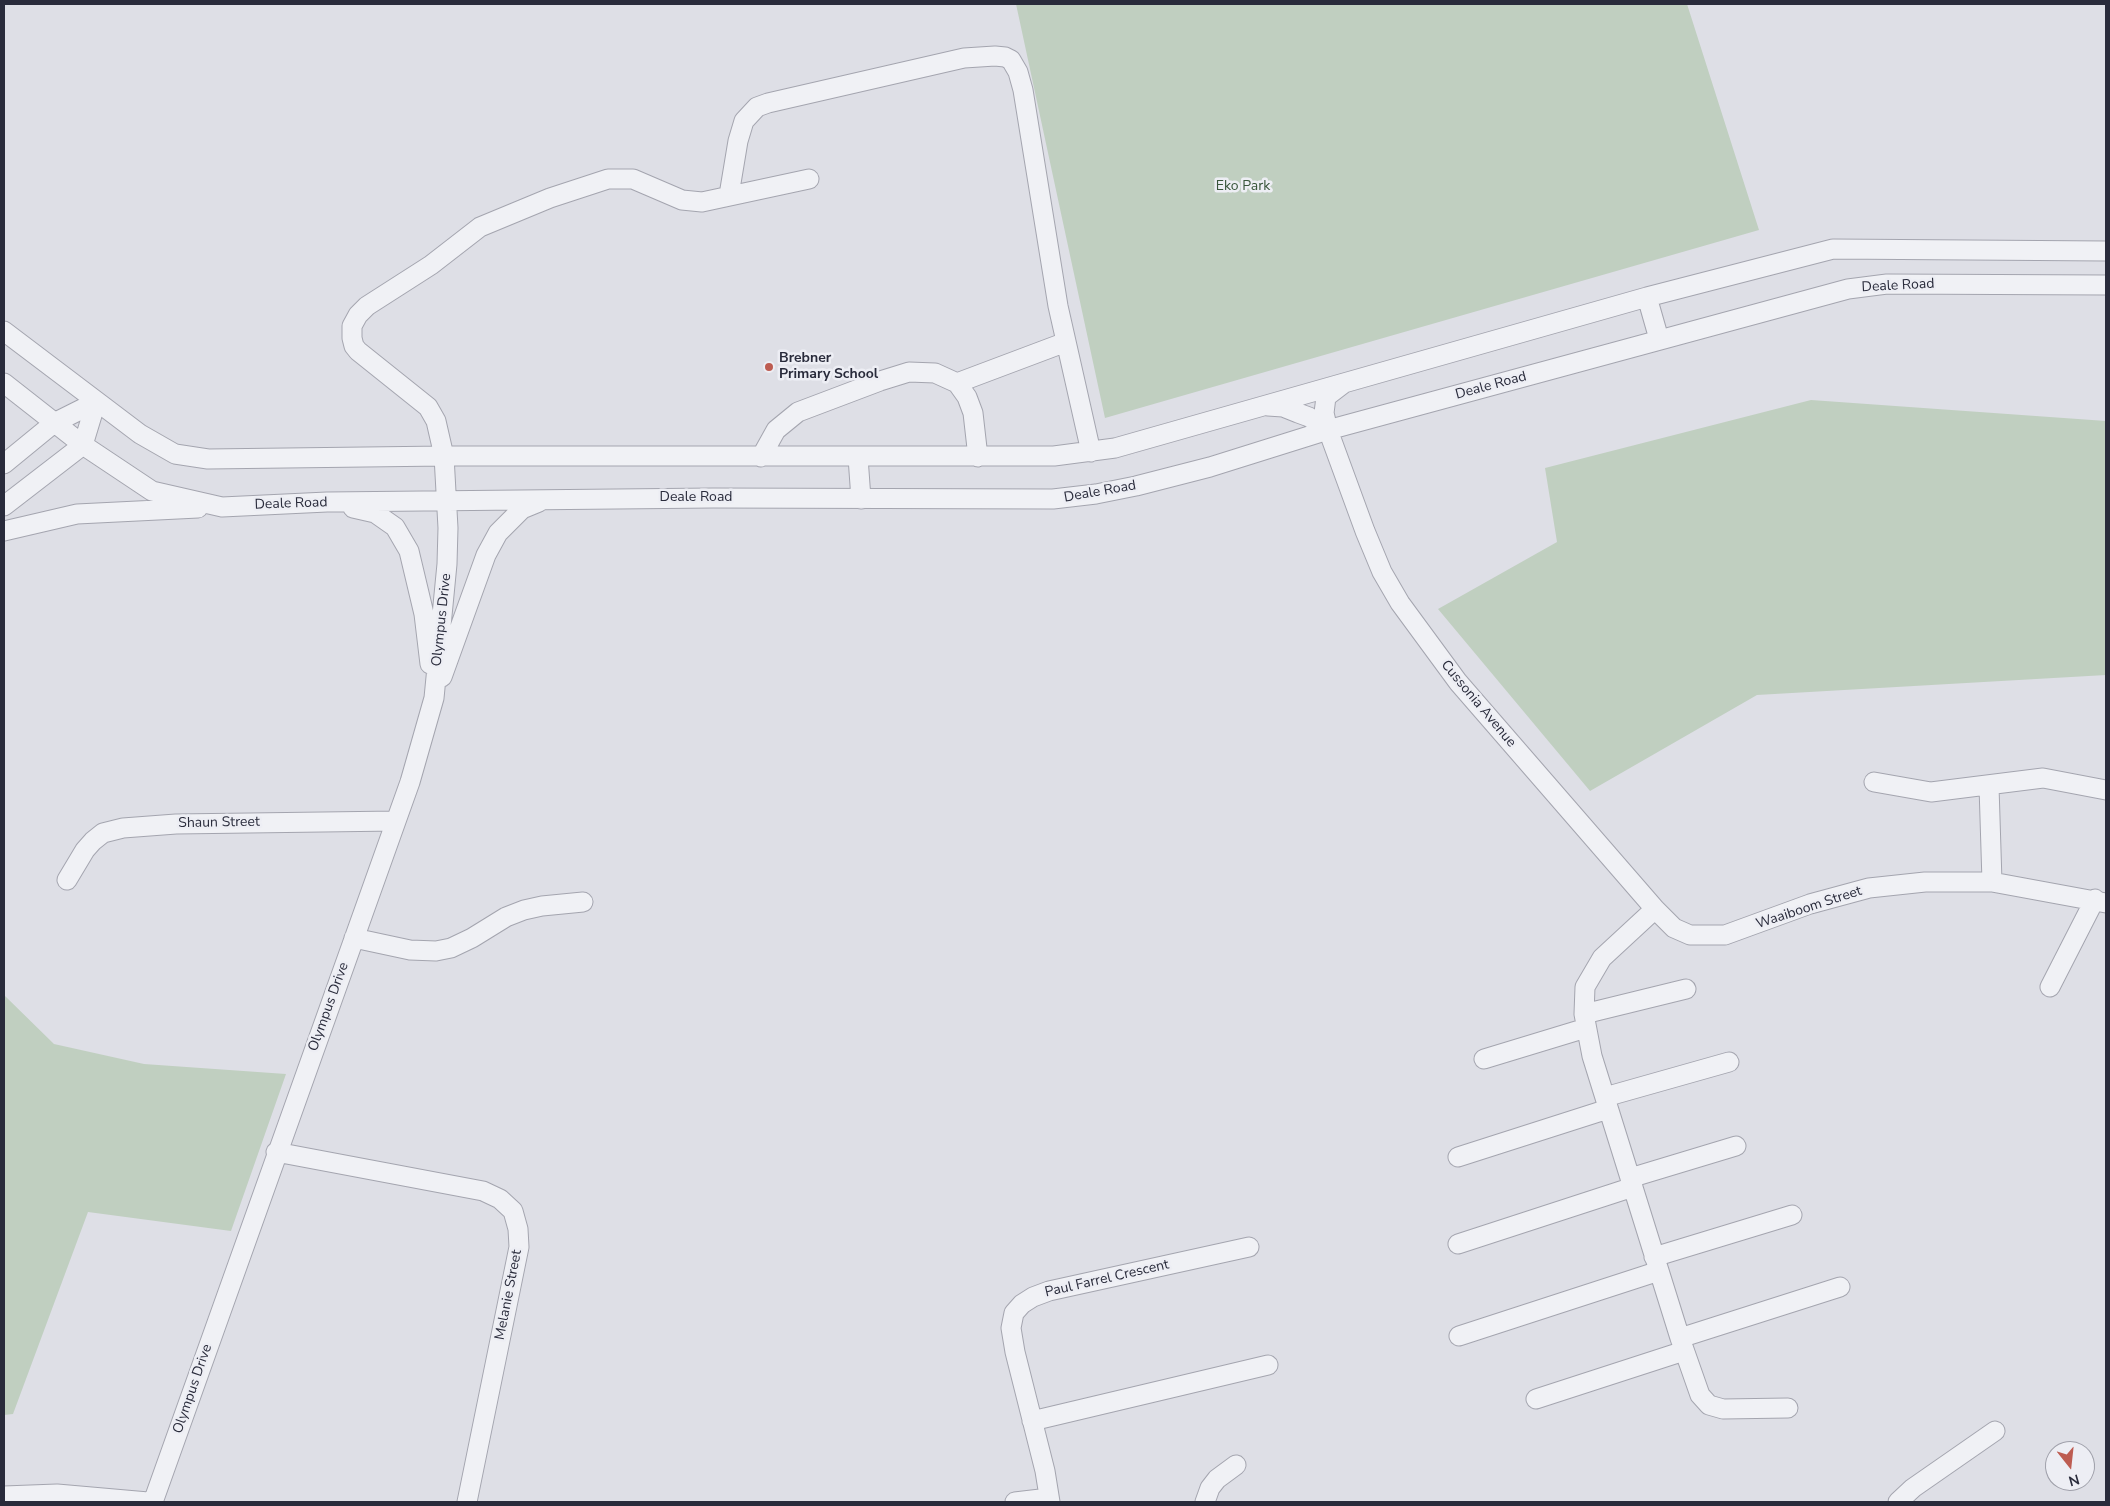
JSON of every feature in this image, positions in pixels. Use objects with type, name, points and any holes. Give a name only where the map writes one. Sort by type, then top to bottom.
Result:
[{"type":"street","points":[[729,196],[738,141],[744,120],[757,107],[964,58],[976,56],[1005,57],[1015,64],[1023,90],[1058,306],[1091,452]]},
{"type":"street","name":"Olympus Drive","points":[[153,1502],[276,1152],[410,782],[434,698],[447,564],[448,528],[444,456],[436,421],[428,407],[358,351],[354,346],[352,338],[352,326],[358,315],[367,306],[431,265],[480,227],[550,198],[608,179],[633,179],[682,200],[702,202],[809,179]]},
{"type":"street","points":[[4,331],[140,434],[175,454],[208,459],[444,456],[858,458],[1054,456],[1091,452],[1124,445],[1348,380],[1647,297],[1833,249],[2106,251]]},
{"type":"street","name":"Deale Road","points":[[4,384],[83,445],[152,491],[222,506],[446,500],[1053,499],[1096,494],[1210,467],[1328,430],[1848,289],[1887,284],[2106,285]]},
{"type":"street","points":[[1647,297],[1659,340]]},
{"type":"street","points":[[957,383],[1066,342]]},
{"type":"street","points":[[761,457],[776,430],[798,412],[909,372],[934,374],[957,383],[967,397],[973,413],[978,457]]},
{"type":"street","name":"Cussonia Avenue","points":[[1348,380],[1326,397],[1324,413],[1328,430],[1382,572],[1419,631],[1458,682],[1655,909],[1674,928],[1690,935]]},
{"type":"street","points":[[4,464],[54,423],[96,402]]},
{"type":"street","points":[[4,506],[83,445],[96,402]]},
{"type":"street","points":[[1261,406],[1283,407],[1309,417],[1328,430]]},
{"type":"street","points":[[858,458],[861,499]]},
{"type":"street","points":[[434,698],[451,657],[486,555],[498,533],[510,519],[522,509],[542,501],[607,499]]},
{"type":"street","points":[[326,502],[374,513],[395,527],[404,543],[411,559],[424,614],[434,698]]},
{"type":"street","points":[[4,531],[77,514],[222,506]]},
{"type":"street","points":[[1874,782],[1931,792],[2043,778],[2106,790]]},
{"type":"street","points":[[1989,786],[1992,882]]},
{"type":"street","name":"Shaun Street","points":[[67,880],[84,850],[92,841],[103,833],[123,828],[176,824],[396,821]]},
{"type":"street","name":"Waaiboom Street","points":[[1690,935],[1725,935],[1810,904],[1869,888],[1925,882],[1992,882],[2101,901]]},
{"type":"street","points":[[2050,987],[2101,901]]},
{"type":"street","points":[[354,938],[410,950],[451,948],[472,938],[506,917],[524,910],[542,906],[583,902]]},
{"type":"street","points":[[1655,909],[1602,958],[1591,973],[1585,987],[1585,1021],[1592,1056],[1682,1345],[1700,1395],[1710,1405],[1723,1409],[1788,1408]]},
{"type":"street","points":[[1484,1059],[1585,1021],[1686,988]]},
{"type":"street","points":[[1458,1157],[1606,1103],[1729,1062]]},
{"type":"street","points":[[1458,1244],[1736,1146]]},
{"type":"street","name":"Melanie Street","points":[[276,1152],[483,1191],[500,1199],[513,1211],[518,1229],[519,1247],[467,1502]]},
{"type":"street","points":[[1459,1336],[1792,1215]]},
{"type":"street","name":"Paul Farrel Crescent","points":[[1050,1500],[1045,1471],[1015,1352],[1011,1328],[1014,1313],[1022,1304],[1033,1297],[1049,1291],[1249,1247]]},
{"type":"street","points":[[1536,1399],[1840,1288]]},
{"type":"street","points":[[1032,1421],[1268,1365]]},
{"type":"street","points":[[1898,1502],[1913,1488],[1995,1430]]},
{"type":"street","points":[[1205,1502],[1210,1488],[1217,1479],[1236,1465]]},
{"type":"street","points":[[4,1496],[57,1494],[148,1502]]},
{"type":"street","points":[[1015,1502],[1050,1500]]},
{"type":"green space","name":"Eko Park","points":[[1016,4],[1687,4],[1759,230],[1105,418]]},
{"type":"green space","points":[[1811,400],[2106,421],[2106,675],[1757,695],[1590,791],[1438,609],[1557,542],[1545,468]]},
{"type":"green space","points":[[4,995],[54,1044],[144,1064],[286,1074],[231,1231],[88,1212],[13,1414],[4,1415]]},
{"type":"place","name":"Brebner Primary School","points":[[769,367]]}]
